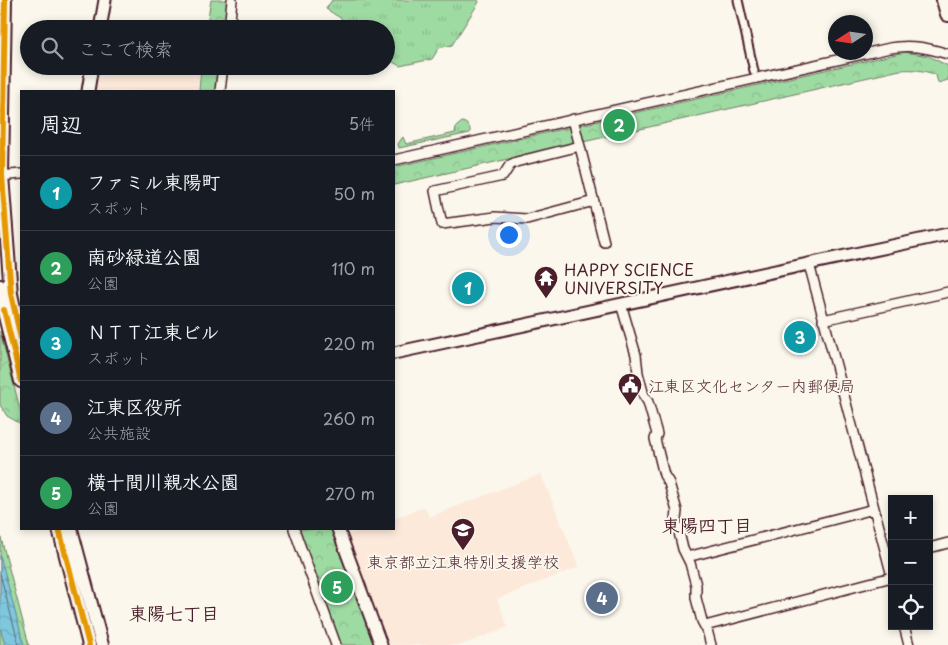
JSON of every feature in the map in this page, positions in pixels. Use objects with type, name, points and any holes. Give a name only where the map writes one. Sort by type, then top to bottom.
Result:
[{"type":"main road","points":[[5,0],[1,176],[11,294],[18,332],[20,365]]},
{"type":"main road","points":[[944,0],[948,14]]},
{"type":"main road","points":[[0,286],[1,296],[18,332]]},
{"type":"main road","points":[[59,530],[89,645]]},
{"type":"main road","points":[[71,530],[102,645]]},
{"type":"street","points":[[104,20],[105,0]]},
{"type":"street","points":[[230,20],[232,0]]},
{"type":"street","points":[[738,0],[754,71]]},
{"type":"street","points":[[395,160],[890,48],[912,46],[928,48],[948,54]]},
{"type":"street","points":[[88,90],[91,75]]},
{"type":"street","points":[[220,90],[222,75]]},
{"type":"street","points":[[573,119],[604,242]]},
{"type":"street","points":[[580,146],[516,162],[510,165],[503,176],[435,191],[442,224],[495,217],[526,219],[594,201]]},
{"type":"street","points":[[1,176],[20,174]]},
{"type":"street","points":[[395,353],[948,234]]},
{"type":"street","points":[[809,264],[874,508],[888,552]]},
{"type":"street","points":[[823,320],[948,292]]},
{"type":"street","points":[[621,304],[636,355],[644,396],[648,402],[664,475],[669,483],[677,511],[676,520],[696,585],[696,598],[711,645]]},
{"type":"street","points":[[687,557],[874,508]]},
{"type":"street","points":[[294,530],[336,645]]},
{"type":"street","points":[[338,530],[382,645]]},
{"type":"street","points":[[933,547],[948,542]]},
{"type":"street","points":[[705,626],[888,577]]},
{"type":"street","points":[[905,630],[909,645]]},
{"type":"shaded area","points":[[96,75],[199,75],[198,90],[93,90]]},
{"type":"shaded area","name":"東京都立江東特別支援学校","points":[[541,474],[579,567],[497,599],[508,627],[462,645],[388,645],[346,535],[362,530],[395,530],[395,518],[425,507],[429,517]]},
{"type":"green space","points":[[211,0],[228,0],[225,20],[208,20]]},
{"type":"green space","points":[[332,0],[478,0],[479,2],[452,45],[439,48],[432,59],[400,66],[395,63],[395,20],[342,20],[326,9]]},
{"type":"green space","points":[[905,52],[929,56],[948,66],[948,80],[938,83],[936,75],[932,73],[918,70],[900,70],[395,185],[395,167]]},
{"type":"green space","points":[[200,75],[217,75],[216,90],[199,90]]},
{"type":"green space","points":[[462,122],[466,123],[470,133],[399,148],[398,144],[403,137],[406,144],[455,133],[456,127]]},
{"type":"green space","points":[[0,331],[20,409],[20,423],[7,416],[0,405]]},
{"type":"green space","points":[[297,530],[334,530],[377,645],[339,645]]},
{"type":"green space","points":[[0,534],[29,645],[0,645]]},
{"type":"water","points":[[0,555],[24,645],[5,645],[0,628]]},
{"type":"transit line","points":[[5,0],[2,175],[11,294],[20,334]]},
{"type":"transit line","points":[[4,310],[20,377]]},
{"type":"transit line","points":[[59,530],[89,645]]},
{"type":"place","name":"南砂緑道公園","points":[[619,125]]},
{"type":"place","name":"ファミル東陽町","points":[[468,288]]},
{"type":"place","name":"HAPPY SCIENCE UNIVERSITY","points":[[546,299]]},
{"type":"place","name":"ＮＴＴ江東ビル","points":[[800,337]]},
{"type":"place","name":"江東区文化センター内郵便局","points":[[630,406]]},
{"type":"place","name":"東京都立江東特別支援学校","points":[[463,551]]},
{"type":"place","name":"横十間川親水公園","points":[[337,587]]},
{"type":"place","name":"江東区役所","points":[[602,598]]},
{"type":"district","name":"東陽四丁目","points":[[707,524]]},
{"type":"district","name":"東陽七丁目","points":[[174,612]]}]
